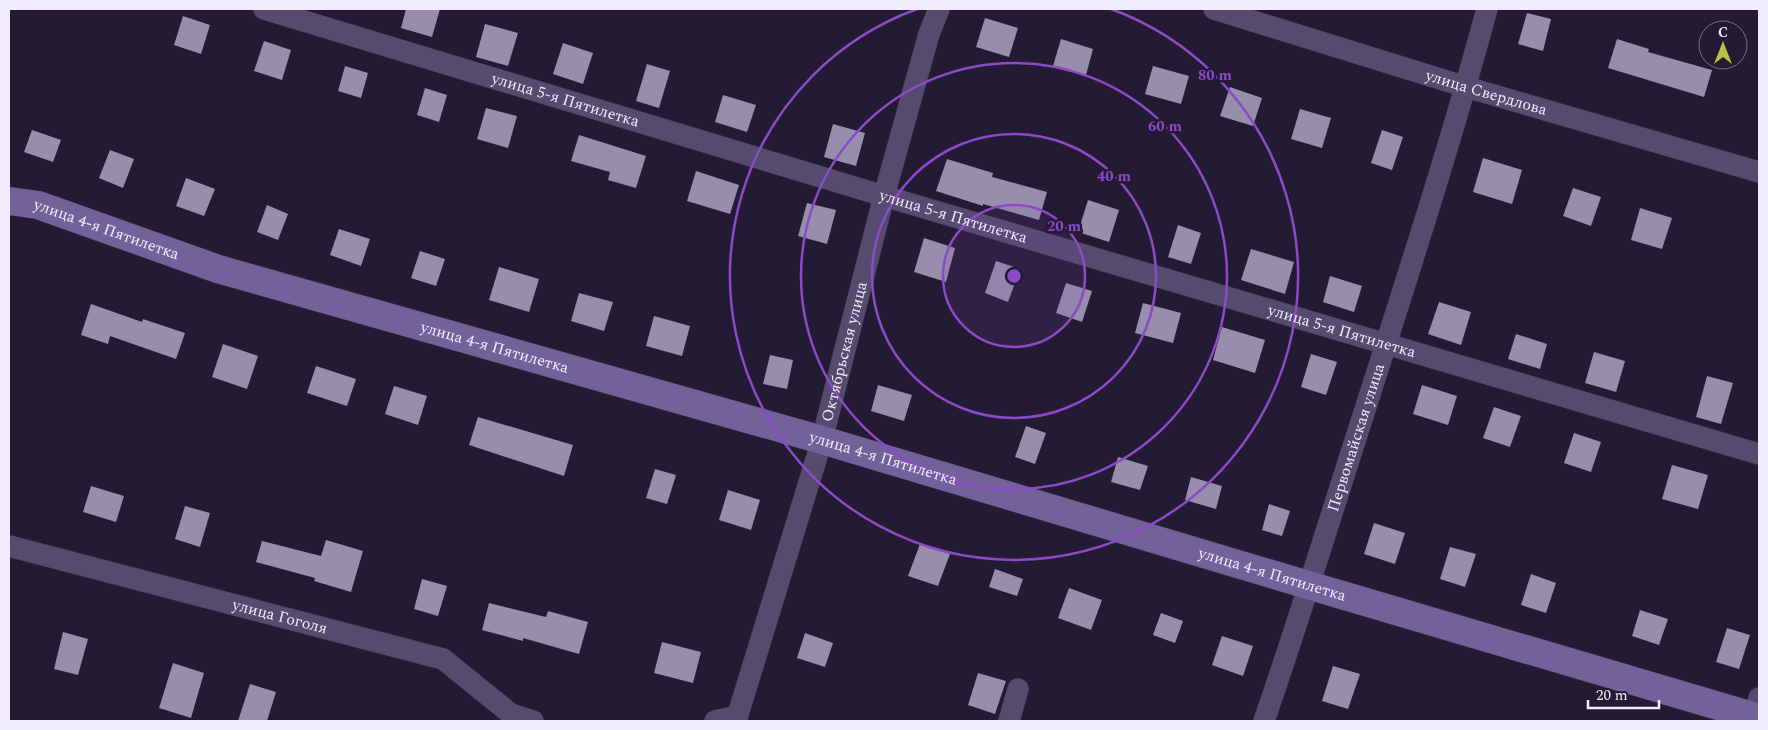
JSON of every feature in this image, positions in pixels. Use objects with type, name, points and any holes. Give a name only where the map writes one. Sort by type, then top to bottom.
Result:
[{"type":"street","name":"улица 5-я Пятилетка","points":[[264,9],[884,196],[1759,454]]},
{"type":"street","name":"Октябрьская улица","points":[[737,719],[822,440],[884,196],[929,34],[939,9]]},
{"type":"street","name":"улица Свердлова","points":[[1214,9],[1466,87],[1759,172]]},
{"type":"street","name":"Первомайская улица","points":[[1264,721],[1294,635],[1308,585],[1386,345],[1466,87],[1487,9]]},
{"type":"street","name":"улица 4-я Пятилетка","points":[[9,201],[38,205],[218,269],[822,440],[1308,585],[1756,713]]},
{"type":"street","name":"улица Гоголя","points":[[9,546],[443,659],[510,714],[533,721]]},
{"type":"street","points":[[1009,721],[1018,689]]},
{"type":"street","points":[[715,721],[737,719]]},
{"type":"building","points":[[406,9],[440,9],[432,37],[401,28]]},
{"type":"building","points":[[1527,13],[1551,19],[1543,51],[1518,44]]},
{"type":"building","points":[[183,16],[210,25],[201,54],[174,45]]},
{"type":"building","points":[[985,18],[1018,28],[1009,57],[976,47]]},
{"type":"building","points":[[485,24],[518,33],[508,66],[476,57]]},
{"type":"building","points":[[1061,39],[1093,49],[1086,75],[1053,66]]},
{"type":"building","points":[[1617,39],[1649,49],[1648,52],[1698,66],[1698,70],[1712,70],[1704,97],[1608,68]]},
{"type":"building","points":[[264,41],[291,50],[282,80],[254,71]]},
{"type":"building","points":[[563,43],[593,53],[583,84],[553,74]]},
{"type":"building","points":[[647,64],[670,71],[659,108],[636,101]]},
{"type":"building","points":[[345,66],[368,73],[361,98],[338,91]]},
{"type":"building","points":[[1153,66],[1189,76],[1181,104],[1145,94]]},
{"type":"building","points":[[1230,87],[1262,98],[1253,126],[1220,116]]},
{"type":"building","points":[[425,88],[447,95],[439,122],[417,115]]},
{"type":"building","points":[[723,95],[756,105],[747,132],[715,122]]},
{"type":"building","points":[[486,108],[517,116],[508,148],[477,139]]},
{"type":"building","points":[[1300,109],[1331,118],[1322,148],[1291,139]]},
{"type":"building","points":[[833,124],[865,133],[856,166],[824,157]]},
{"type":"building","points":[[32,130],[61,140],[53,162],[24,152]]},
{"type":"building","points":[[1382,130],[1403,137],[1392,170],[1371,163]]},
{"type":"building","points":[[579,135],[646,156],[636,188],[608,180],[610,172],[571,161]]},
{"type":"building","points":[[110,150],[134,159],[123,188],[99,178]]},
{"type":"building","points":[[1483,158],[1522,170],[1512,204],[1473,192]]},
{"type":"building","points":[[947,159],[993,173],[992,177],[1047,192],[1039,220],[983,204],[983,206],[936,191]]},
{"type":"building","points":[[696,171],[739,185],[730,214],[687,201]]},
{"type":"building","points":[[186,178],[215,189],[204,216],[176,206]]},
{"type":"building","points":[[1573,188],[1601,197],[1591,226],[1563,216]]},
{"type":"building","points":[[1088,200],[1119,210],[1109,242],[1078,232]]},
{"type":"building","points":[[807,203],[836,210],[827,244],[798,236]]},
{"type":"building","points":[[267,205],[288,214],[278,240],[257,232]]},
{"type":"building","points":[[1640,208],[1672,218],[1662,249],[1631,240]]},
{"type":"building","points":[[1178,225],[1201,233],[1191,264],[1168,257]]},
{"type":"building","points":[[339,229],[370,239],[361,266],[330,255]]},
{"type":"building","points":[[924,238],[955,248],[946,282],[914,272]]},
{"type":"building","points":[[1251,249],[1294,262],[1285,294],[1241,280]]},
{"type":"building","points":[[420,251],[445,259],[436,286],[411,278]]},
{"type":"building","points":[[996,261],[1020,269],[1008,302],[985,293]]},
{"type":"building","points":[[499,267],[539,279],[529,312],[489,300]]},
{"type":"building","points":[[1330,276],[1362,286],[1354,312],[1323,302]]},
{"type":"building","points":[[1066,283],[1092,291],[1082,322],[1056,313]]},
{"type":"building","points":[[579,293],[613,302],[604,331],[571,321]]},
{"type":"building","points":[[1439,302],[1471,312],[1461,345],[1428,334]]},
{"type":"building","points":[[1143,303],[1181,313],[1173,343],[1135,333]]},
{"type":"building","points":[[91,304],[142,322],[143,319],[185,333],[176,359],[110,336],[108,344],[81,335]]},
{"type":"building","points":[[654,316],[690,326],[682,356],[646,346]]},
{"type":"building","points":[[1222,327],[1265,340],[1255,373],[1213,360]]},
{"type":"building","points":[[1516,334],[1547,344],[1540,369],[1508,359]]},
{"type":"building","points":[[223,344],[258,356],[247,389],[212,377]]},
{"type":"building","points":[[1594,352],[1625,361],[1616,392],[1585,383]]},
{"type":"building","points":[[1311,354],[1337,362],[1326,395],[1301,387]]},
{"type":"building","points":[[770,355],[793,360],[787,389],[763,384]]},
{"type":"building","points":[[316,366],[356,379],[347,406],[307,393]]},
{"type":"building","points":[[1707,376],[1733,383],[1721,424],[1696,417]]},
{"type":"building","points":[[878,385],[912,395],[904,421],[871,411]]},
{"type":"building","points":[[1422,385],[1457,396],[1448,425],[1413,414]]},
{"type":"building","points":[[394,386],[427,396],[418,425],[385,414]]},
{"type":"building","points":[[1494,407],[1521,416],[1510,447],[1483,438]]},
{"type":"building","points":[[478,417],[573,445],[564,476],[469,445]]},
{"type":"building","points":[[1026,426],[1046,433],[1035,464],[1015,457]]},
{"type":"building","points":[[1574,433],[1601,442],[1591,472],[1564,463]]},
{"type":"building","points":[[1118,457],[1148,466],[1140,490],[1111,482]]},
{"type":"building","points":[[1672,465],[1708,475],[1698,509],[1662,499]]},
{"type":"building","points":[[655,469],[676,475],[667,504],[646,498]]},
{"type":"building","points":[[1191,477],[1222,486],[1216,509],[1185,500]]},
{"type":"building","points":[[91,486],[124,496],[116,522],[83,512]]},
{"type":"building","points":[[728,490],[760,500],[751,530],[719,520]]},
{"type":"building","points":[[1269,504],[1290,511],[1282,536],[1262,530]]},
{"type":"building","points":[[185,506],[210,513],[200,547],[175,539]]},
{"type":"building","points":[[1374,523],[1405,533],[1395,564],[1364,554]]},
{"type":"building","points":[[326,540],[363,551],[351,592],[314,581],[315,578],[256,562],[262,541],[321,556]]},
{"type":"building","points":[[920,544],[950,554],[938,586],[908,576]]},
{"type":"building","points":[[1450,547],[1476,554],[1465,587],[1440,579]]},
{"type":"building","points":[[995,569],[1023,579],[1017,596],[989,587]]},
{"type":"building","points":[[1531,574],[1556,583],[1546,613],[1521,605]]},
{"type":"building","points":[[422,579],[447,586],[438,616],[414,609]]},
{"type":"building","points":[[1069,588],[1102,600],[1091,630],[1058,618]]},
{"type":"building","points":[[489,603],[546,617],[548,611],[588,622],[579,654],[523,638],[523,641],[482,630]]},
{"type":"building","points":[[1640,610],[1668,619],[1659,645],[1632,636]]},
{"type":"building","points":[[1161,613],[1183,621],[1175,643],[1153,635]]},
{"type":"building","points":[[1727,628],[1750,635],[1739,669],[1716,662]]},
{"type":"building","points":[[63,632],[88,639],[78,675],[54,669]]},
{"type":"building","points":[[805,633],[833,643],[825,667],[797,658]]},
{"type":"building","points":[[1222,636],[1253,646],[1243,676],[1212,665]]},
{"type":"building","points":[[662,642],[701,652],[693,683],[654,673]]},
{"type":"building","points":[[173,663],[204,673],[191,718],[159,708]]},
{"type":"building","points":[[1333,666],[1360,674],[1348,709],[1322,701]]},
{"type":"building","points":[[978,673],[1006,681],[995,714],[968,705]]},
{"type":"building","points":[[250,684],[276,692],[267,721],[238,721]]}]
